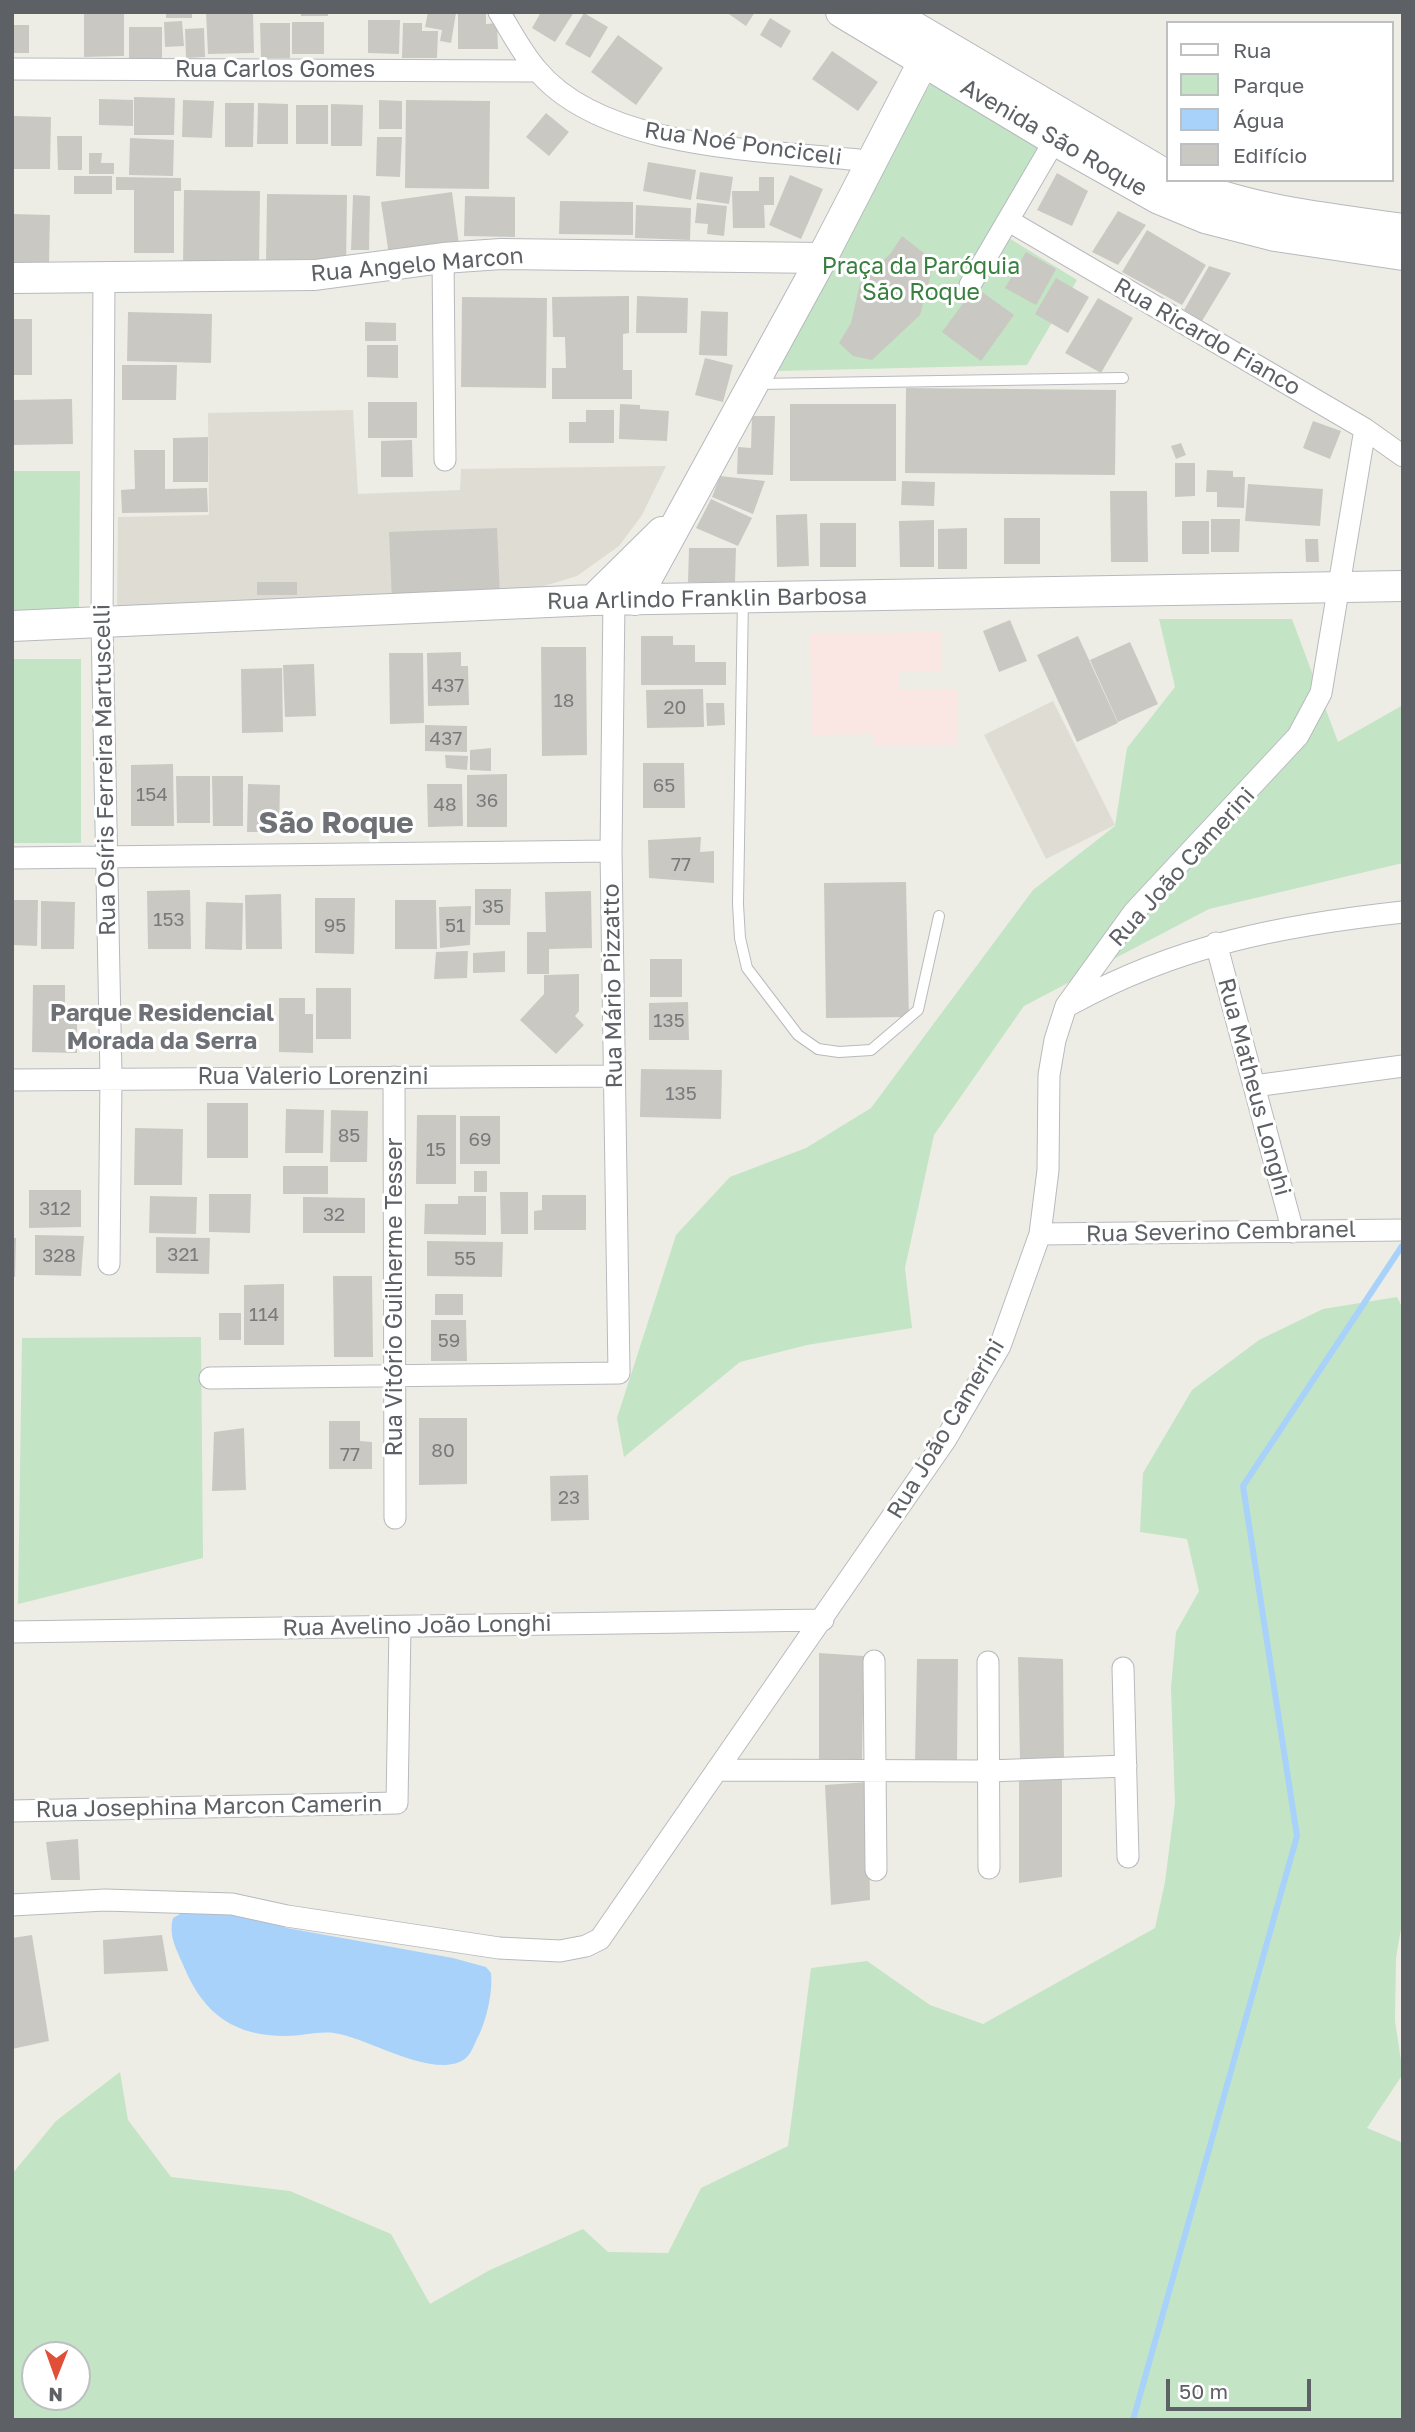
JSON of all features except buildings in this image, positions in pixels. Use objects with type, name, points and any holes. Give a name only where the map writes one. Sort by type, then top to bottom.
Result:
[{"type":"street","name":"Rua Noé Ponciceli","points":[[499,12],[537,71],[581,108],[647,135],[869,161]]},
{"type":"street","name":"Avenida São Roque","points":[[841,12],[929,50],[1061,129],[1159,199],[1205,218],[1403,229]]},
{"type":"street","name":"Avenida São Roque","points":[[889,12],[929,50]]},
{"type":"street","points":[[614,600],[680,514],[821,258],[929,50]]},
{"type":"street","name":"Rua Carlos Gomes","points":[[12,69],[537,71]]},
{"type":"street","name":"Avenida São Roque","points":[[1061,129],[1166,175]]},
{"type":"street","points":[[970,285],[1061,129]]},
{"type":"street","name":"Avenida São Roque","points":[[1182,182],[1278,223],[1403,255]]},
{"type":"street","name":"Rua Ricardo Fianco","points":[[1009,221],[1366,429],[1403,456]]},
{"type":"street","name":"Rua Angelo Marcon","points":[[12,278],[315,275],[443,258],[652,254],[821,258]]},
{"type":"street","points":[[443,258],[445,460]]},
{"type":"street","name":"Rua Osíris Ferreira Martuscelli","points":[[104,276],[102,624],[104,856],[111,1077],[109,1264]]},
{"type":"street","name":"Rua João Camerini","points":[[12,1905],[105,1900],[232,1904],[287,1916],[499,1948],[560,1951],[600,1940],[946,1439],[1000,1346],[1040,1234],[1048,1170],[1049,1076],[1055,1040],[1066,1006],[1134,912],[1297,736],[1321,693],[1366,429]]},
{"type":"street","points":[[614,600],[680,514]]},
{"type":"street","name":"Rua Arlindo Franklin Barbosa","points":[[12,626],[614,600],[1403,586]]},
{"type":"street","name":"Rua Mário Pizzatto","points":[[395,1376],[618,1373],[611,851],[614,600]]},
{"type":"street","points":[[12,858],[611,851]]},
{"type":"street","points":[[1066,1006],[1120,977],[1216,943],[1310,922],[1403,912]]},
{"type":"street","name":"Rua Matheus Longhi","points":[[1216,943],[1293,1232]]},
{"type":"street","points":[[1254,1086],[1403,1066]]},
{"type":"street","name":"Rua Valerio Lorenzini","points":[[12,1080],[111,1077],[614,1076]]},
{"type":"street","name":"Rua Vitório Guilherme Tesser","points":[[394,1077],[395,1518]]},
{"type":"street","name":"Rua Severino Cembranel","points":[[1040,1234],[1403,1230]]},
{"type":"street","points":[[210,1378],[395,1376]]},
{"type":"street","name":"Rua Avelino João Longhi","points":[[12,1632],[822,1620]]},
{"type":"street","name":"Rua Josephina Marcon Camerin","points":[[12,1811],[397,1803],[400,1627]]},
{"type":"street","points":[[874,1661],[876,1870]]},
{"type":"street","points":[[988,1662],[989,1868]]},
{"type":"street","points":[[1123,1668],[1128,1857]]},
{"type":"street","points":[[718,1770],[989,1771],[1126,1766]]},
{"type":"lane","points":[[751,384],[1123,378]]},
{"type":"lane","points":[[743,597],[738,904],[740,938],[747,968],[798,1035],[818,1049],[839,1052],[871,1050],[918,1010],[939,916]]},
{"type":"shaded area","points":[[353,410],[358,494],[460,490],[461,469],[666,466],[642,515],[619,546],[577,576],[511,596],[117,611],[118,517],[209,515],[208,413]]},
{"type":"shaded area","points":[[941,632],[941,672],[899,672],[899,690],[957,690],[958,745],[873,746],[873,734],[812,735],[810,634]]},
{"type":"shaded area","points":[[1053,701],[1115,825],[1046,859],[984,735]]},
{"type":"green space","name":"Praça da Paróquia São Roque","points":[[934,79],[1048,145],[991,227],[1077,280],[1027,365],[778,371],[899,131]]},
{"type":"green space","points":[[12,471],[80,471],[79,611],[12,611]]},
{"type":"green space","points":[[1159,619],[1292,619],[1338,742],[1403,705],[1403,863],[1209,909],[1024,1006],[934,1135],[905,1268],[912,1328],[807,1345],[740,1362],[624,1457],[617,1418],[676,1235],[730,1177],[806,1148],[871,1108],[1033,890],[1115,826],[1127,748],[1175,687]]},
{"type":"green space","points":[[12,659],[81,659],[81,843],[12,843]]},
{"type":"green space","points":[[1397,1297],[1403,1309],[1403,1917],[1396,1958],[1395,2021],[1403,2074],[1367,2128],[1403,2143],[1403,2420],[12,2420],[12,2174],[56,2121],[120,2072],[128,2120],[171,2177],[290,2191],[391,2234],[430,2304],[490,2270],[583,2229],[608,2252],[668,2253],[701,2188],[788,2146],[811,1968],[867,1961],[930,2005],[983,2024],[1155,1928],[1165,1882],[1175,1803],[1171,1688],[1176,1632],[1199,1591],[1187,1539],[1140,1532],[1143,1473],[1192,1390],[1259,1340],[1323,1309]]},
{"type":"green space","points":[[201,1337],[203,1558],[18,1604],[22,1338]]},
{"type":"water","points":[[187,1910],[256,1918],[287,1928],[453,1958],[486,1967],[491,1973],[491,1988],[482,2028],[466,2058],[453,2064],[437,2065],[420,2062],[334,2033],[268,2035],[237,2027],[223,2020],[201,1998],[179,1955],[172,1937],[173,1918]]},
{"type":"waterway","points":[[1133,2420],[1297,1836],[1243,1486],[1402,1246]]},
{"type":"district","name":"São Roque","points":[[336,823]]},
{"type":"district","name":"Parque Residencial Morada da Serra","points":[[162,1027]]}]
